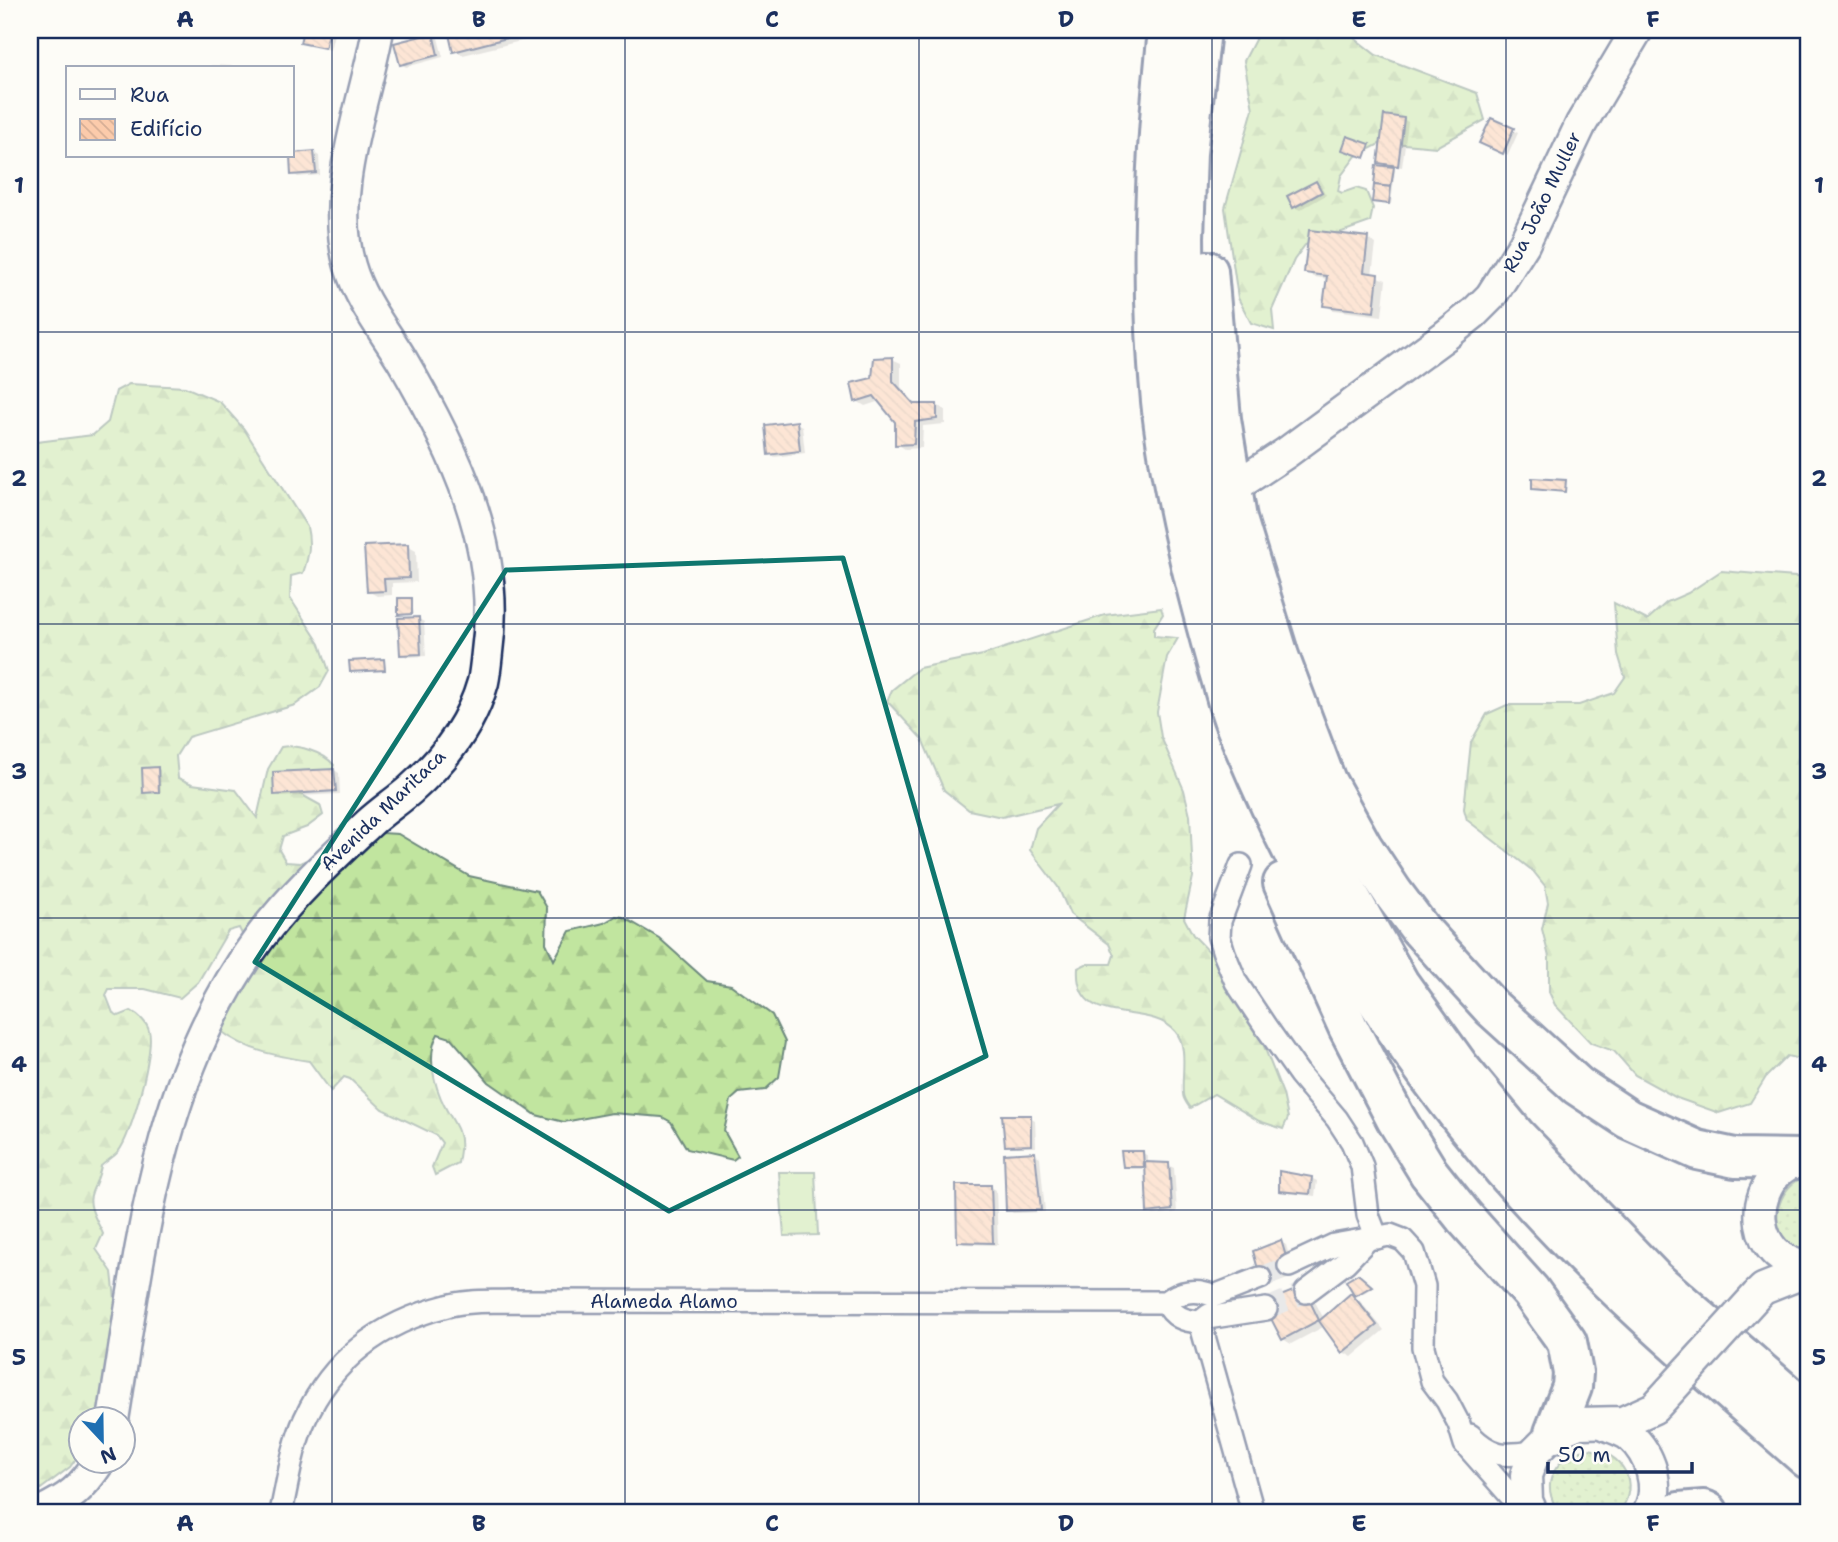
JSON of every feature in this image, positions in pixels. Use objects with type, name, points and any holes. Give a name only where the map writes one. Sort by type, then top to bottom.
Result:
[{"type":"highway","points":[[1168,30],[1158,125],[1153,217],[1154,299],[1161,401],[1167,453],[1196,588],[1233,720],[1254,808],[1277,870],[1348,1027],[1396,1119],[1429,1173],[1531,1292],[1567,1342],[1573,1373],[1572,1387],[1545,1442]]},
{"type":"highway","points":[[1201,30],[1187,153],[1184,237],[1185,333],[1193,413],[1228,594],[1250,677],[1277,752],[1303,811],[1399,983],[1460,1068],[1516,1136],[1654,1279],[1808,1413]]},
{"type":"highway","points":[[1195,69],[1202,102],[1204,212],[1211,308],[1229,479],[1237,519],[1279,656],[1326,781],[1362,846],[1393,893],[1444,957],[1492,1008],[1578,1086],[1628,1119],[1697,1150],[1735,1158],[1803,1158]]},
{"type":"highway","points":[[1233,720],[1303,873],[1347,955],[1386,1017],[1470,1129],[1526,1196],[1618,1288],[1808,1459]]},
{"type":"highway","points":[[1679,1512],[1708,1512]]},
{"type":"street","name":"Avenida Maritaca","points":[[115,1406],[143,1237],[160,1158],[177,1098],[200,1040],[228,985],[262,935],[308,881],[443,757],[467,722],[483,681],[491,621],[489,569],[466,486],[426,401],[365,301],[349,265],[343,222],[347,170],[378,30]]},
{"type":"street","name":"Rua João Muller","points":[[1286,453],[1455,328],[1491,296],[1524,244],[1581,124],[1637,30]]},
{"type":"street","points":[[1229,479],[1245,480],[1286,453]]},
{"type":"street","points":[[1237,519],[1286,453]]},
{"type":"street","points":[[1241,865],[1220,921],[1219,937],[1224,953],[1237,982],[1266,1027],[1352,1142],[1362,1166],[1372,1239]]},
{"type":"street","points":[[1760,1292],[1763,1233],[1759,1211],[1765,1188],[1779,1170],[1803,1158]]},
{"type":"street","points":[[1763,1233],[1774,1251],[1791,1264],[1808,1269]]},
{"type":"street","points":[[1289,1266],[1334,1245],[1390,1235],[1403,1240],[1414,1252],[1424,1286],[1423,1347],[1432,1381],[1447,1401],[1459,1424],[1465,1444],[1525,1512]]},
{"type":"street","points":[[1306,1292],[1372,1239]]},
{"type":"street","points":[[1459,1424],[1483,1448],[1503,1455],[1545,1442],[1579,1423],[1605,1424],[1629,1420],[1655,1407],[1760,1292],[1808,1269]]},
{"type":"street","name":"Alameda Alamo","points":[[281,1512],[293,1456],[305,1419],[342,1361],[382,1331],[403,1320],[449,1305],[512,1301],[1166,1302],[1184,1292],[1214,1296],[1260,1278]]},
{"type":"street","points":[[1203,1320],[1214,1305],[1214,1296]]},
{"type":"street","points":[[1166,1302],[1175,1316],[1185,1321],[1266,1309]]},
{"type":"street","points":[[1203,1320],[1253,1512]]},
{"type":"street","points":[[1648,1512],[1654,1480],[1646,1455],[1647,1437],[1655,1407]]},
{"type":"street","points":[[1605,1424],[1629,1435],[1646,1455]]},
{"type":"street","points":[[1532,1512],[1527,1501],[1526,1475],[1545,1442]]},
{"type":"street","points":[[41,1512],[63,1501],[84,1485],[90,1476]]},
{"type":"highlighted area","points":[[843,558],[986,1056],[669,1211],[255,962],[506,570]]},
{"type":"green space","points":[[1260,30],[1344,30],[1376,55],[1477,93],[1485,120],[1436,147],[1383,142],[1356,156],[1341,176],[1338,191],[1342,193],[1356,188],[1366,191],[1373,208],[1370,222],[1305,245],[1294,260],[1272,310],[1274,330],[1251,323],[1238,298],[1225,208],[1253,109],[1244,61]]},
{"type":"green space","points":[[129,384],[185,387],[220,402],[244,429],[307,527],[307,561],[303,573],[291,576],[290,598],[320,644],[329,671],[320,687],[295,705],[188,737],[176,756],[178,778],[192,784],[236,790],[257,818],[268,769],[281,747],[294,747],[317,753],[334,765],[332,771],[296,787],[300,794],[320,805],[323,815],[307,827],[283,836],[279,850],[286,862],[300,863],[366,832],[398,834],[469,876],[537,891],[547,908],[546,943],[554,960],[570,931],[604,923],[616,916],[623,917],[659,938],[707,981],[731,985],[772,1015],[785,1042],[779,1077],[765,1090],[739,1093],[731,1100],[724,1131],[738,1156],[733,1160],[687,1149],[671,1122],[662,1117],[612,1113],[564,1122],[536,1115],[489,1082],[451,1038],[438,1034],[432,1051],[433,1070],[441,1099],[458,1131],[460,1147],[458,1163],[435,1175],[432,1167],[442,1143],[436,1135],[382,1109],[350,1079],[344,1077],[331,1091],[309,1061],[252,1048],[221,1031],[245,940],[239,928],[228,931],[198,982],[180,998],[145,989],[109,989],[106,995],[113,1013],[119,1016],[131,1011],[137,1015],[148,1028],[150,1041],[145,1074],[129,1130],[118,1152],[101,1166],[90,1203],[103,1234],[96,1249],[112,1272],[118,1327],[101,1406],[66,1406],[66,1470],[30,1497],[30,438],[37,442],[93,435],[108,422],[116,391]]},
{"type":"green space","points":[[1721,571],[1808,578],[1808,1061],[1787,1056],[1766,1077],[1750,1103],[1719,1113],[1677,1098],[1635,1075],[1614,1051],[1591,1043],[1555,1005],[1549,992],[1549,957],[1542,929],[1548,903],[1545,886],[1533,871],[1467,820],[1464,809],[1471,742],[1487,714],[1507,705],[1579,705],[1614,693],[1625,677],[1618,654],[1614,603],[1647,620],[1667,602],[1688,593]]},
{"type":"green space","points":[[1161,608],[1163,614],[1154,628],[1154,636],[1178,638],[1167,657],[1157,712],[1161,737],[1184,790],[1190,815],[1193,877],[1184,918],[1193,935],[1225,968],[1246,1001],[1283,1094],[1288,1118],[1283,1129],[1259,1121],[1214,1094],[1190,1108],[1183,1096],[1183,1053],[1175,1031],[1163,1022],[1115,1012],[1088,1000],[1080,988],[1078,968],[1086,964],[1111,964],[1114,955],[1109,944],[1070,914],[1058,887],[1030,850],[1036,828],[1058,804],[1002,817],[969,810],[944,790],[922,739],[887,701],[892,690],[919,668],[983,655],[1105,615]]},
{"type":"green space","points":[[779,1172],[815,1172],[818,1235],[784,1236]]},
{"type":"green space","points":[[1808,1176],[1808,1255],[1784,1239],[1778,1217],[1786,1191]]},
{"type":"green space","points":[[1589,1449],[1611,1457],[1625,1471],[1628,1490],[1620,1512],[1559,1512],[1553,1501],[1551,1481],[1559,1464],[1577,1452]]},
{"type":"building","points":[[303,30],[330,30],[325,48],[300,43]]},
{"type":"building","points":[[448,30],[534,30],[534,31],[453,52]]},
{"type":"building","points":[[433,33],[438,55],[400,65],[394,43]]},
{"type":"building","points":[[1384,115],[1404,118],[1398,166],[1378,163]]},
{"type":"building","points":[[1491,118],[1514,128],[1503,154],[1479,143]]},
{"type":"building","points":[[1347,136],[1370,144],[1365,158],[1342,150]]},
{"type":"building","points":[[314,151],[316,173],[291,175],[290,158],[294,158],[294,153]]},
{"type":"building","points":[[1376,165],[1394,167],[1391,187],[1374,185]]},
{"type":"building","points":[[1316,181],[1322,192],[1293,208],[1287,196]]},
{"type":"building","points":[[1374,185],[1391,187],[1389,204],[1372,202]]},
{"type":"building","points":[[1309,230],[1368,237],[1364,272],[1378,274],[1374,312],[1323,306],[1327,276],[1304,273]]},
{"type":"building","points":[[893,357],[893,381],[914,404],[937,404],[937,419],[915,422],[914,444],[895,445],[895,422],[874,396],[855,402],[851,383],[872,378],[874,358]]},
{"type":"building","points":[[797,421],[800,451],[768,455],[765,425]]},
{"type":"building","points":[[1532,478],[1566,480],[1565,492],[1532,489]]},
{"type":"building","points":[[408,544],[409,578],[384,579],[385,591],[367,592],[364,546]]},
{"type":"building","points":[[398,598],[412,598],[412,614],[398,615]]},
{"type":"building","points":[[419,617],[421,654],[400,655],[398,618]]},
{"type":"building","points":[[384,659],[385,670],[350,672],[349,661]]},
{"type":"building","points":[[158,767],[159,792],[143,793],[142,768]]},
{"type":"building","points":[[334,769],[336,791],[274,795],[273,772]]},
{"type":"building","points":[[1002,1115],[1031,1115],[1031,1145],[1005,1146]]},
{"type":"building","points":[[1121,1151],[1143,1151],[1144,1167],[1123,1167]]},
{"type":"building","points":[[1035,1152],[1041,1210],[1006,1211],[1004,1154]]},
{"type":"building","points":[[1145,1162],[1169,1163],[1172,1210],[1147,1213]]},
{"type":"building","points":[[1279,1171],[1312,1177],[1310,1194],[1279,1191]]},
{"type":"building","points":[[956,1185],[991,1185],[993,1243],[957,1242]]},
{"type":"building","points":[[1281,1240],[1291,1273],[1262,1284],[1253,1251]]},
{"type":"building","points":[[1358,1274],[1372,1286],[1355,1296],[1346,1281]]},
{"type":"building","points":[[1303,1287],[1319,1320],[1282,1340],[1264,1305]]},
{"type":"building","points":[[1351,1293],[1377,1325],[1342,1353],[1319,1321]]},
{"type":"tunnel","points":[[1260,1278],[1289,1266]]},
{"type":"tunnel","points":[[1266,1309],[1306,1292]]}]
